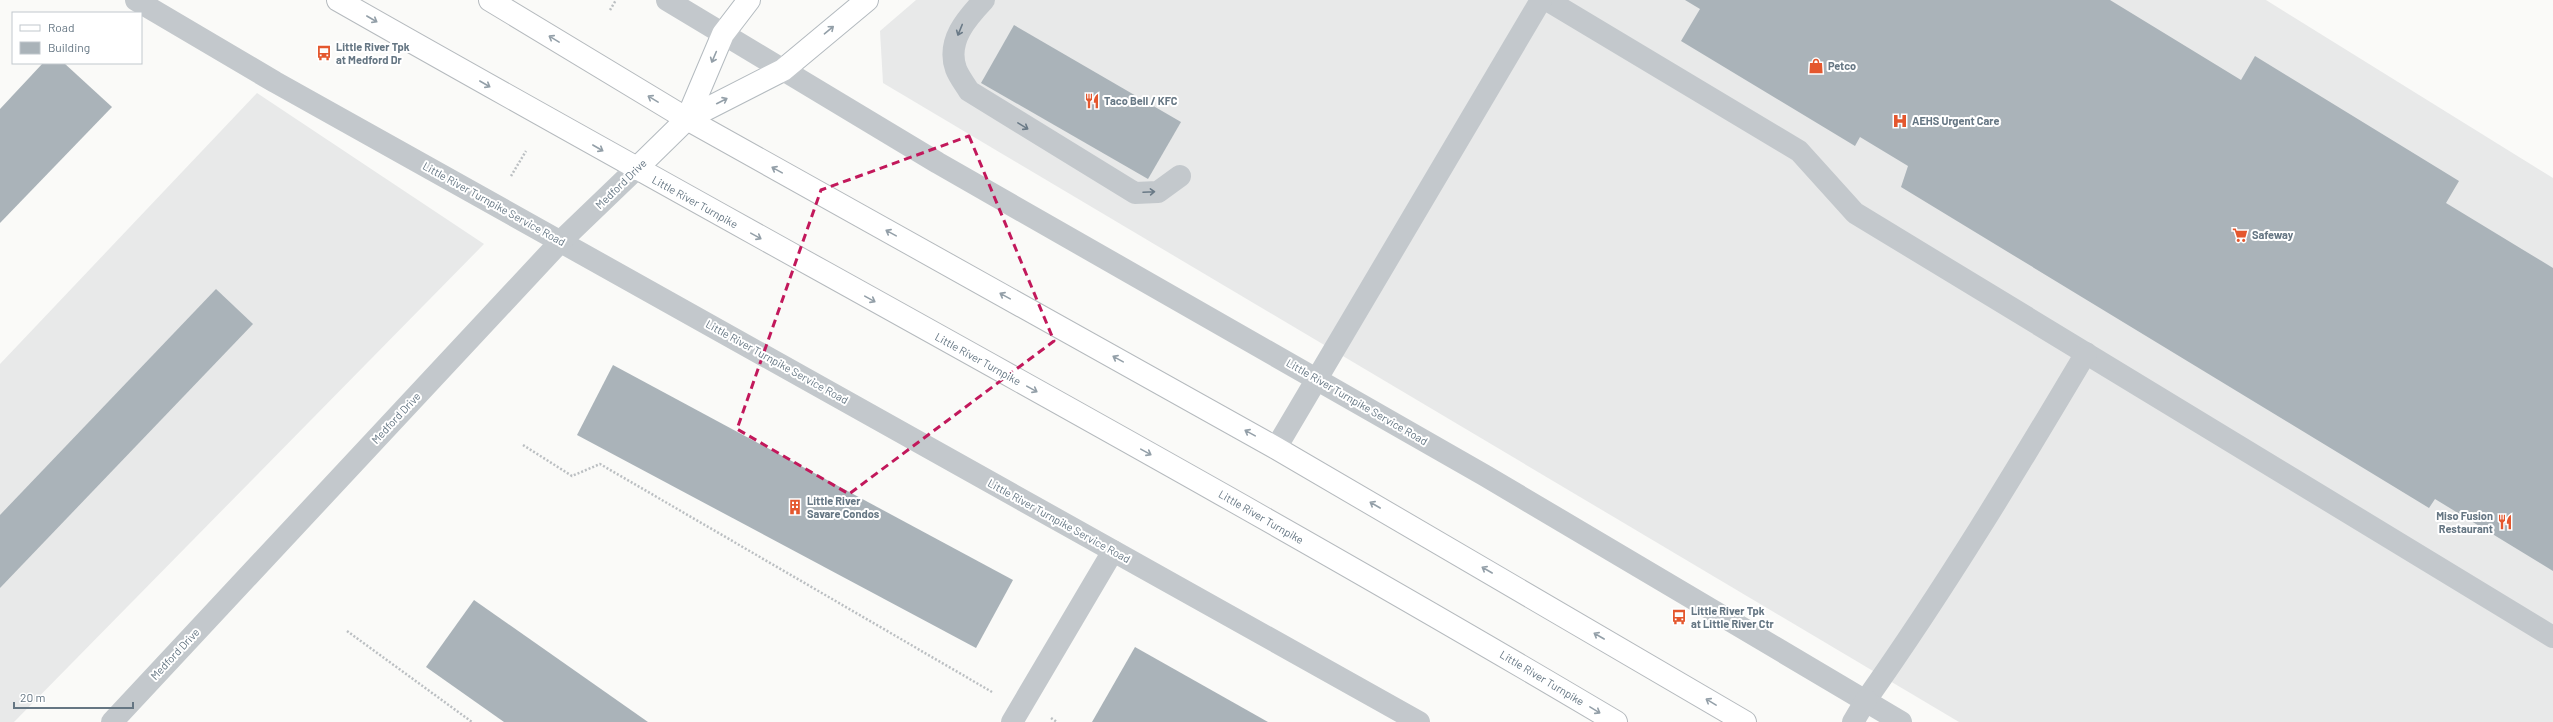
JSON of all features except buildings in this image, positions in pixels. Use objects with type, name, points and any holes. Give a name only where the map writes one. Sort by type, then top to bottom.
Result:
[{"type":"main road","name":"Little River Turnpike","points":[[338,0],[636,169],[1203,483],[1483,642],[1616,722]]},
{"type":"main road","points":[[490,0],[687,119],[1276,448],[1745,722]]},
{"type":"main road","name":"Medford Drive","points":[[687,119],[723,34],[749,0]]},
{"type":"main road","name":"Medford Drive","points":[[636,169],[687,119],[783,70],[867,0]]},
{"type":"street","name":"Little River Turnpike Service Road","points":[[136,0],[275,82],[1419,722]]},
{"type":"street","name":"Little River Turnpike Service Road","points":[[667,0],[938,163],[1484,474],[1901,722]]},
{"type":"street","points":[[984,0],[964,20],[954,45],[956,68],[969,91],[1135,193],[1158,192],[1180,176]]},
{"type":"street","points":[[1276,448],[1541,0]]},
{"type":"street","points":[[1547,0],[1799,151],[1855,213],[2553,637]]},
{"type":"street","name":"Medford Drive","points":[[112,722],[561,241],[636,169]]},
{"type":"street","points":[[1853,722],[1866,700],[1916,630],[2013,477],[2086,353]]},
{"type":"street","points":[[1016,715],[1114,551]]},
{"type":"path","points":[[610,10],[616,0]]},
{"type":"path","points":[[510,178],[526,151]]},
{"type":"path","points":[[523,445],[572,476],[600,464],[1016,715]]},
{"type":"path","points":[[347,631],[472,722]]},
{"type":"highlighted area","points":[[969,136],[1054,341],[849,494],[737,429],[821,190]]},
{"type":"shaded area","points":[[916,0],[2266,0],[2553,178],[2553,722],[1959,722],[883,83],[880,31]]},
{"type":"shaded area","points":[[257,93],[484,244],[14,722],[0,722],[0,364]]},
{"type":"place","name":"Little River Tpk at Medford Dr","points":[[324,53]]},
{"type":"place","name":"Petco","points":[[1816,66]]},
{"type":"place","name":"Taco Bell / KFC","points":[[1092,101]]},
{"type":"place","name":"AEHS Urgent Care","points":[[1900,121]]},
{"type":"place","name":"Safeway","points":[[2240,235]]},
{"type":"place","name":"Little River Savare Condos","points":[[795,507]]},
{"type":"place","name":"Miso Fusion Restaurant","points":[[2505,522]]},
{"type":"place","name":"Little River Tpk at Little River Ctr","points":[[1679,617]]}]
